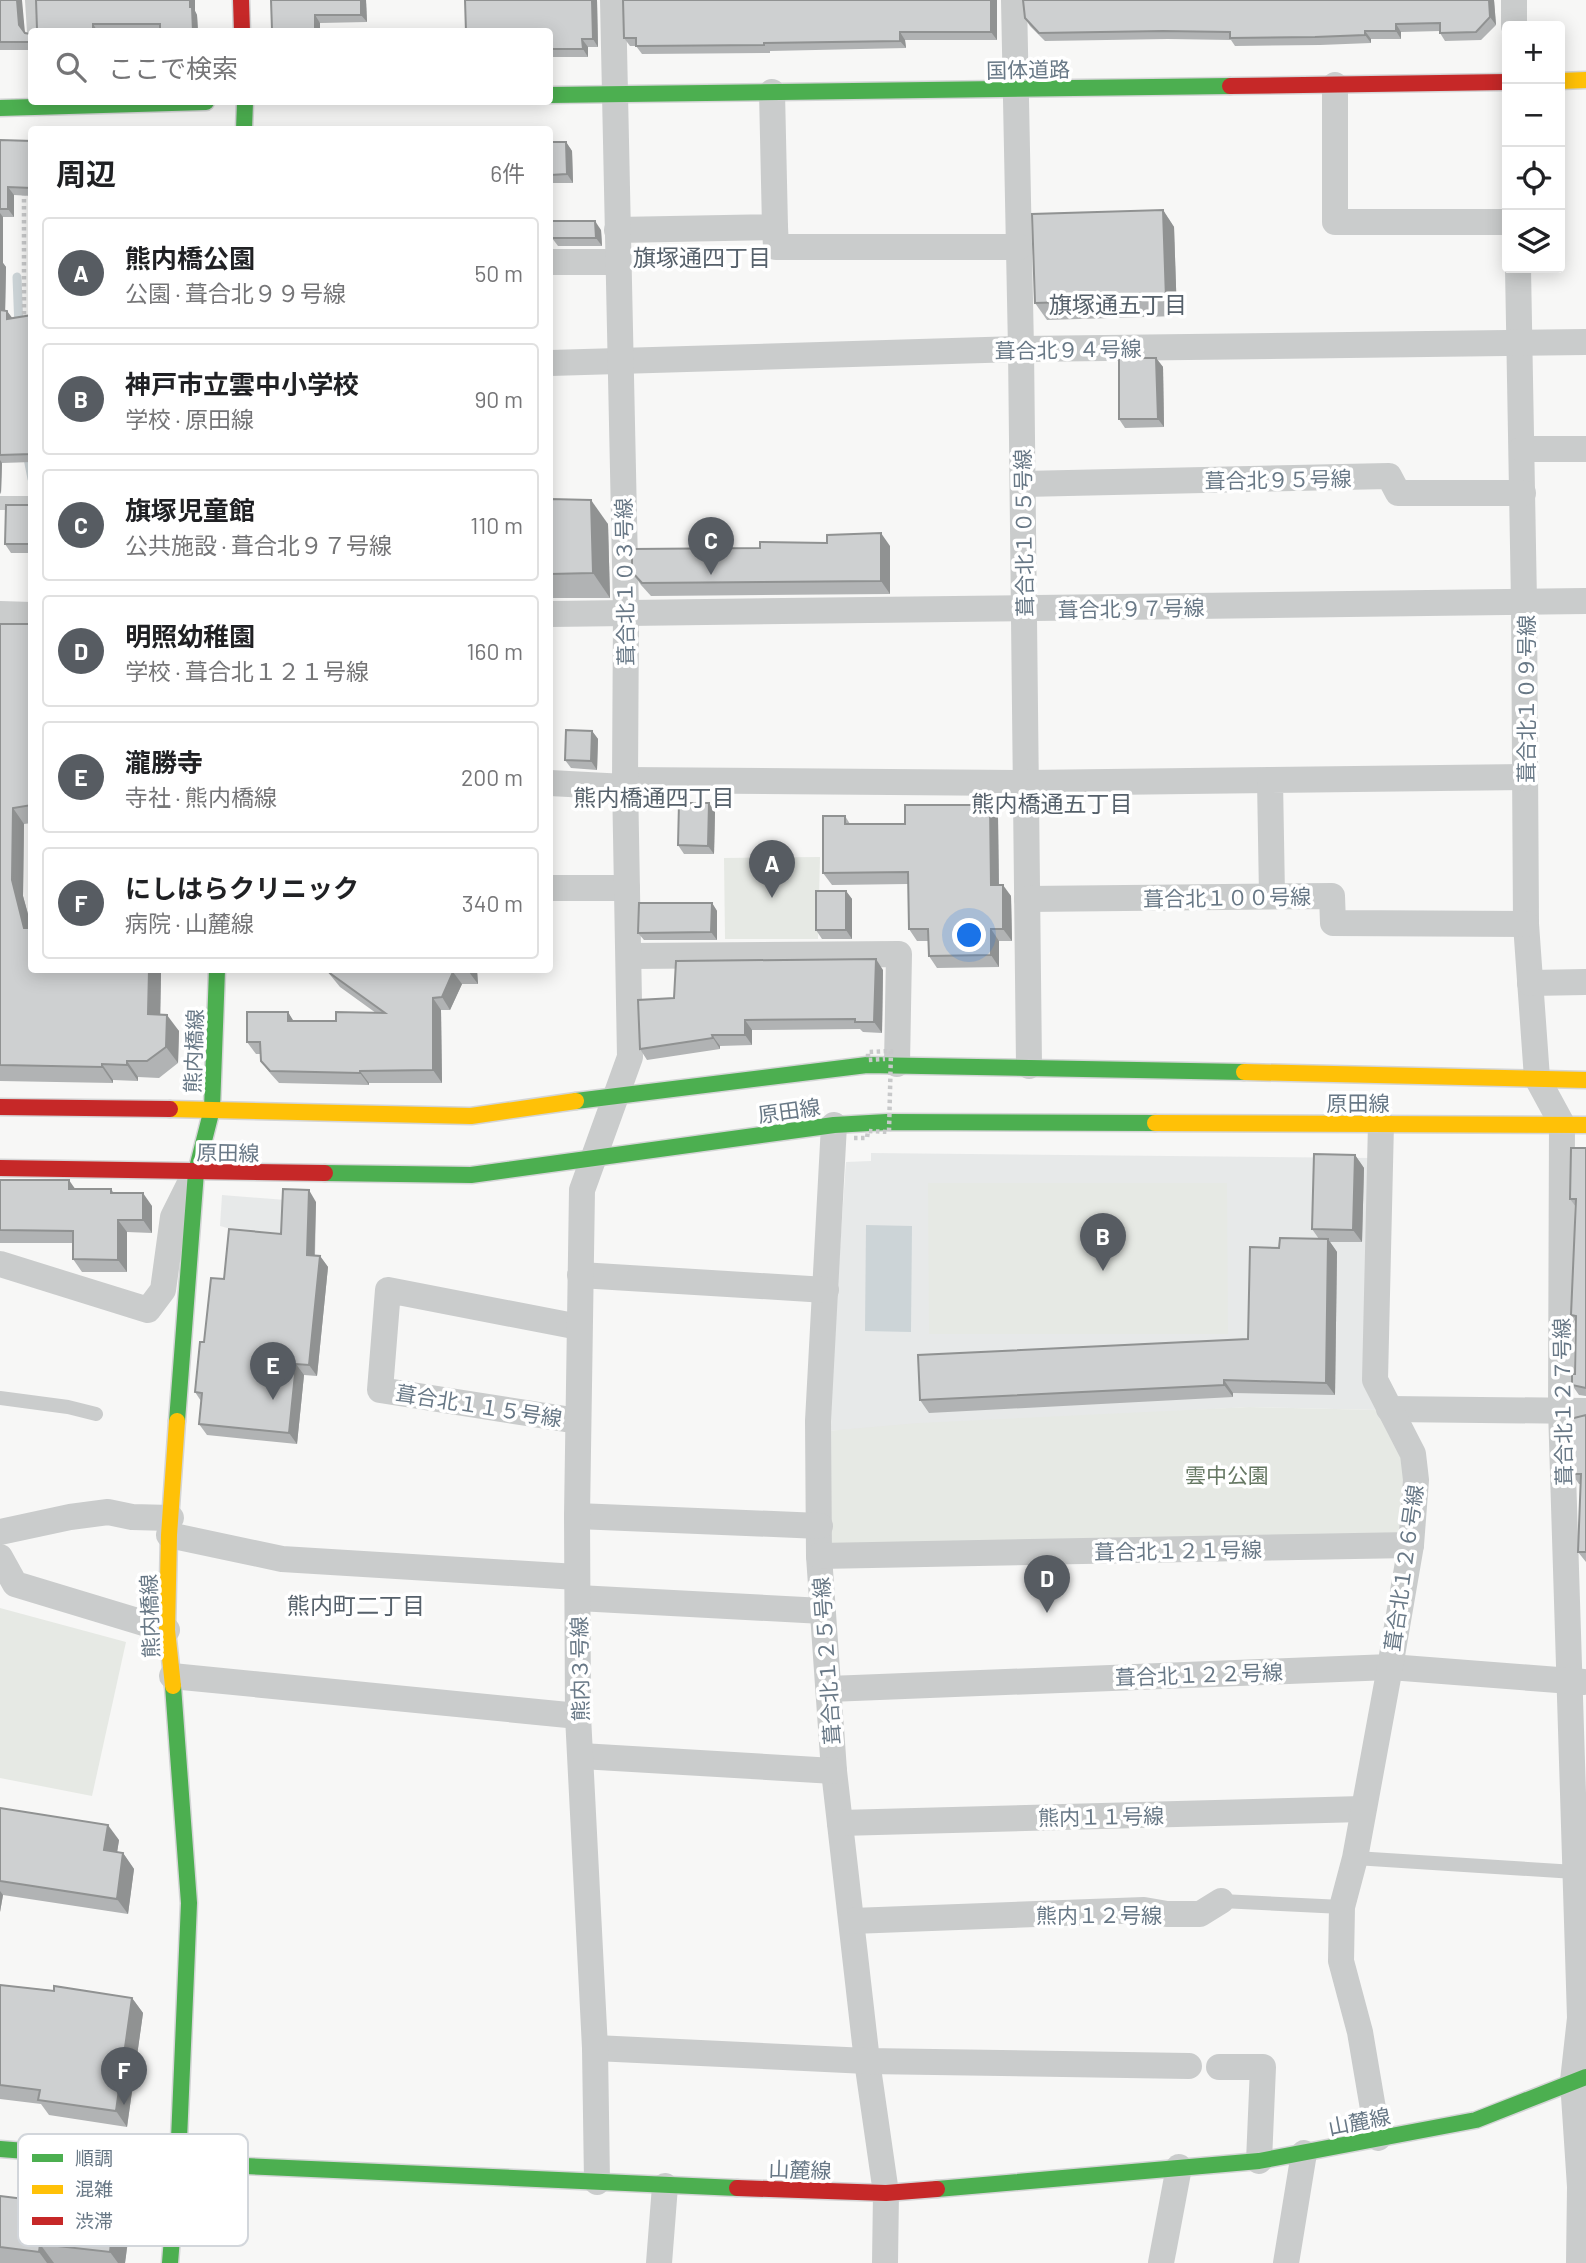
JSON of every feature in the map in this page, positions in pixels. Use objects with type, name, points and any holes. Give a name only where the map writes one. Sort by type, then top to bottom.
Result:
[{"type":"main road","points":[[241,0],[242,28]]},
{"type":"main road","points":[[1565,81],[1586,80]]},
{"type":"main road","name":"国体道路","points":[[553,95],[1502,82]]},
{"type":"main road","points":[[0,108],[28,105]]},
{"type":"main road","points":[[244,126],[245,105]]},
{"type":"main road","name":"熊内橋線","points":[[179,2134],[190,1903],[167,1630],[170,1527],[196,1172],[212,1109],[217,973]]},
{"type":"main road","name":"原田線","points":[[0,1107],[471,1116],[615,1095],[891,1062],[1586,1080]]},
{"type":"main road","name":"原田線","points":[[0,1168],[471,1175],[594,1157],[844,1132],[887,1122],[1574,1125]]},
{"type":"main road","name":"山麓線","points":[[248,2167],[886,2193],[1259,2161],[1476,2120],[1580,2079]]},
{"type":"main road","name":"山麓線","points":[[0,2149],[18,2151]]},
{"type":"street","name":"葺合北１０３号線","points":[[594,1157],[630,1057],[625,783],[626,612],[613,0]]},
{"type":"street","name":"葺合北１０５号線","points":[[1014,0],[1023,484],[1029,1066]]},
{"type":"street","points":[[1514,0],[1514,21]]},
{"type":"street","points":[[1335,85],[1335,222],[1502,222]]},
{"type":"street","points":[[772,93],[776,247],[1019,247]]},
{"type":"street","points":[[617,230],[775,226]]},
{"type":"street","points":[[553,262],[617,262]]},
{"type":"street","name":"葺合北１０９号線","points":[[1518,273],[1523,493],[1526,924],[1537,1078],[1574,1125]]},
{"type":"street","name":"葺合北９４号線","points":[[553,363],[1021,349],[1586,342]]},
{"type":"street","points":[[1522,449],[1586,449]]},
{"type":"street","name":"葺合北９５号線","points":[[1023,484],[1390,476],[1398,493],[1523,493]]},
{"type":"street","name":"葺合北９７号線","points":[[553,614],[1586,601]]},
{"type":"street","points":[[0,614],[28,615]]},
{"type":"street","points":[[553,783],[1026,783],[1525,777]]},
{"type":"street","points":[[1270,780],[1272,896]]},
{"type":"street","points":[[553,888],[627,888]]},
{"type":"street","name":"葺合北１００号線","points":[[1027,900],[1332,896],[1333,923],[1526,924]]},
{"type":"street","points":[[629,956],[899,954],[891,1062]]},
{"type":"street","points":[[1530,983],[1586,982]]},
{"type":"street","name":"葺合北１２６号線","points":[[1378,2138],[1360,2032],[1341,1961],[1342,1907],[1355,1858],[1390,1667],[1411,1545],[1416,1480],[1413,1454],[1375,1380],[1381,1123]]},
{"type":"street","name":"葺合北１２７号線","points":[[1574,1125],[1577,1681],[1575,1872],[1583,2188],[1579,2263]]},
{"type":"street","name":"葺合北１２５号線","points":[[844,1132],[826,1290],[818,1421],[819,1556],[834,1771],[867,2062],[886,2193],[885,2263]]},
{"type":"street","name":"熊内３号線","points":[[594,1157],[582,1190],[577,1588],[579,1716],[595,2048],[597,2182]]},
{"type":"street","points":[[0,1264],[148,1310],[163,1290],[173,1217],[196,1172]]},
{"type":"street","points":[[580,1275],[826,1290]]},
{"type":"street","name":"葺合北１１５号線","points":[[578,1421],[380,1390],[388,1290],[579,1327]]},
{"type":"street","points":[[1389,1409],[1574,1410]]},
{"type":"street","points":[[0,1532],[69,1517],[108,1512],[282,1559],[823,1611]]},
{"type":"street","points":[[577,1516],[820,1527]]},
{"type":"street","name":"葺合北１２１号線","points":[[819,1556],[1411,1545]]},
{"type":"street","points":[[0,1558],[15,1584],[167,1630]]},
{"type":"street","name":"葺合北１２２号線","points":[[829,1689],[1390,1667],[1577,1681]]},
{"type":"street","points":[[172,1676],[579,1716]]},
{"type":"street","points":[[581,1756],[834,1771]]},
{"type":"street","name":"熊内１１号線","points":[[840,1822],[1362,1809]]},
{"type":"street","name":"熊内１２号線","points":[[852,1921],[1144,1910],[1167,1914],[1200,1914],[1221,1901]]},
{"type":"street","points":[[595,2048],[867,2062],[1189,2066]]},
{"type":"street","points":[[1219,2067],[1263,2067],[1259,2161]]},
{"type":"street","points":[[1286,2263],[1304,2153]]},
{"type":"street","points":[[1161,2263],[1180,2167]]},
{"type":"street","points":[[659,2263],[665,2186]]},
{"type":"lane","points":[[32,0],[34,28]]},
{"type":"lane","points":[[0,503],[28,503]]},
{"type":"lane","points":[[0,1398],[68,1407],[96,1415]]},
{"type":"lane","points":[[1355,1858],[1575,1872]]},
{"type":"lane","name":"熊内１２号線","points":[[1221,1901],[1342,1907]]},
{"type":"path","points":[[24,187],[25,325]]},
{"type":"path","points":[[23,293],[28,293]]},
{"type":"path","points":[[844,1132],[867,1138],[868,1131],[890,1132],[891,1051],[868,1052],[868,1060],[891,1062]]},
{"type":"shaded area","points":[[871,1153],[1372,1158],[1379,1410],[1249,1407],[827,1431],[846,1162],[871,1161]]},
{"type":"shaded area","points":[[222,1195],[286,1200],[283,1243],[220,1226]]},
{"type":"shaded area","points":[[866,1225],[912,1226],[911,1332],[865,1331]]},
{"type":"green space","points":[[820,857],[818,939],[725,939],[724,858]]},
{"type":"green space","points":[[928,1183],[1227,1183],[1228,1334],[929,1334]]},
{"type":"green space","name":"雲中公園","points":[[1249,1407],[1379,1410],[1403,1452],[1403,1537],[828,1548],[827,1431],[919,1423]]},
{"type":"green space","points":[[0,1608],[126,1642],[92,1796],[0,1778]]},
{"type":"building","points":[[0,0],[17,0],[19,25],[28,34],[28,42],[0,42]]},
{"type":"building","points":[[36,0],[190,0],[192,7],[193,28],[160,28],[160,24],[93,24],[93,28],[37,28]]},
{"type":"building","points":[[271,0],[361,0],[361,15],[315,15],[315,28],[272,28]]},
{"type":"building","points":[[465,0],[592,0],[593,39],[582,39],[583,49],[553,49],[553,28],[466,28]]},
{"type":"building","points":[[623,0],[991,0],[991,32],[900,32],[900,41],[636,46],[636,38],[624,38]]},
{"type":"building","points":[[1023,0],[1489,0],[1490,17],[1476,32],[1440,33],[1440,23],[1396,24],[1396,31],[1365,31],[1365,35],[1315,37],[1230,38],[1230,32],[1163,31],[1039,33],[1025,18]]},
{"type":"building","points":[[0,140],[28,141],[28,188],[8,187],[8,209],[0,209]]},
{"type":"building","points":[[553,142],[566,142],[567,174],[553,175]]},
{"type":"building","points":[[1163,210],[1166,299],[1035,303],[1032,214]]},
{"type":"building","points":[[553,221],[595,221],[596,238],[553,238]]},
{"type":"building","points":[[0,310],[7,311],[7,319],[28,316],[28,454],[0,455]]},
{"type":"building","points":[[1119,358],[1156,358],[1158,419],[1119,419]]},
{"type":"building","points":[[553,499],[591,500],[593,573],[553,574]]},
{"type":"building","points":[[6,505],[28,505],[28,544],[5,544]]},
{"type":"building","points":[[881,533],[881,581],[642,583],[632,572],[632,549],[760,548],[760,542],[827,543],[827,535]]},
{"type":"building","points":[[0,624],[28,624],[28,806],[13,808],[12,880],[24,928],[28,928],[28,973],[149,973],[148,1014],[167,1015],[166,1047],[147,1061],[127,1061],[127,1065],[0,1065]]},
{"type":"building","points":[[566,730],[592,731],[591,761],[565,760]]},
{"type":"building","points":[[679,803],[709,803],[708,846],[678,845]]},
{"type":"building","points":[[905,805],[990,805],[991,885],[1003,885],[1003,929],[991,929],[991,955],[929,956],[928,929],[909,929],[908,872],[823,873],[823,816],[845,816],[845,824],[905,824]]},
{"type":"building","points":[[816,891],[846,891],[846,930],[816,930]]},
{"type":"building","points":[[639,903],[712,903],[711,932],[638,933]]},
{"type":"building","points":[[876,959],[874,1022],[855,1022],[855,1019],[745,1020],[745,1035],[712,1035],[713,1038],[640,1049],[638,1000],[674,998],[676,961]]},
{"type":"building","points":[[453,973],[442,997],[433,998],[433,1070],[360,1073],[270,1071],[261,1061],[260,1042],[247,1042],[247,1012],[288,1012],[288,1021],[336,1021],[336,1012],[385,1013],[331,974]]},
{"type":"building","points":[[1571,1148],[1586,1148],[1586,1388],[1572,1385],[1572,1374],[1575,1374],[1576,1316],[1571,1315],[1576,1199],[1570,1199]]},
{"type":"building","points":[[1314,1154],[1355,1155],[1353,1230],[1312,1229]]},
{"type":"building","points":[[0,1180],[69,1180],[69,1189],[111,1189],[111,1193],[143,1193],[143,1220],[118,1220],[118,1260],[73,1259],[73,1231],[0,1230]]},
{"type":"building","points":[[283,1189],[309,1190],[307,1255],[320,1256],[309,1365],[296,1364],[289,1433],[199,1424],[202,1393],[195,1392],[211,1278],[224,1279],[229,1229],[281,1234]]},
{"type":"building","points":[[1280,1238],[1328,1239],[1326,1383],[1224,1380],[1224,1385],[920,1400],[918,1355],[1248,1339],[1250,1247],[1279,1248]]},
{"type":"building","points":[[1586,1415],[1586,1552],[1578,1552],[1581,1474],[1572,1474],[1570,1419]]},
{"type":"building","points":[[0,1808],[108,1825],[104,1850],[123,1853],[117,1899],[0,1881]]},
{"type":"building","points":[[0,1985],[54,1991],[54,1986],[132,1998],[116,2111],[38,2100],[40,2090],[0,2085]]},
{"type":"building","points":[[0,2196],[18,2198],[18,2246],[40,2246],[39,2252],[0,2247]]},
{"type":"building","points":[[58,2246],[111,2246],[110,2252]]},
{"type":"waterway","points":[[17,277],[19,328]]},
{"type":"waterway","points":[[27,453],[28,458]]},
{"type":"traffic: fast","points":[[553,95],[1230,86]]},
{"type":"traffic: fast","points":[[0,108],[103,105]]},
{"type":"traffic: fast","points":[[244,126],[245,105]]},
{"type":"traffic: fast","points":[[177,1421],[196,1172],[212,1109],[217,973]]},
{"type":"traffic: fast","points":[[576,1101],[867,1065],[1244,1072]]},
{"type":"traffic: fast","points":[[325,1173],[471,1175],[834,1125],[887,1122],[1155,1123]]},
{"type":"traffic: fast","points":[[173,1686],[189,1903],[179,2134]]},
{"type":"traffic: fast","points":[[937,2189],[1259,2161],[1476,2120],[1586,2077]]},
{"type":"traffic: fast","points":[[0,2149],[18,2150]]},
{"type":"traffic: fast","points":[[248,2166],[737,2188]]},
{"type":"traffic: fast","points":[[170,2263],[171,2246]]},
{"type":"traffic: slow","points":[[1565,81],[1586,80]]},
{"type":"traffic: slow","points":[[1244,1072],[1586,1080]]},
{"type":"traffic: slow","points":[[170,1109],[471,1116],[576,1101]]},
{"type":"traffic: slow","points":[[1155,1123],[1586,1125]]},
{"type":"traffic: slow","points":[[173,1686],[167,1630],[169,1535],[177,1421]]},
{"type":"traffic: jam","points":[[241,0],[242,28]]},
{"type":"traffic: jam","points":[[1230,86],[1502,82]]},
{"type":"traffic: jam","points":[[0,1107],[170,1109]]},
{"type":"traffic: jam","points":[[0,1168],[325,1173]]},
{"type":"traffic: jam","points":[[737,2188],[886,2193],[937,2189]]},
{"type":"place","name":"旗塚児童館","points":[[711,575]]},
{"type":"place","name":"熊内橋公園","points":[[772,898]]},
{"type":"place","name":"神戸市立雲中小学校","points":[[1103,1271]]},
{"type":"place","name":"瀧勝寺","points":[[273,1400]]},
{"type":"place","name":"明照幼稚園","points":[[1047,1613]]},
{"type":"place","name":"にしはらクリニック","points":[[124,2105]]},
{"type":"district","name":"旗塚通四丁目","points":[[702,257]]},
{"type":"district","name":"旗塚通五丁目","points":[[1118,304]]},
{"type":"district","name":"熊内橋通四丁目","points":[[654,797]]},
{"type":"district","name":"熊内橋通五丁目","points":[[1052,803]]},
{"type":"district","name":"熊内町二丁目","points":[[356,1605]]}]
